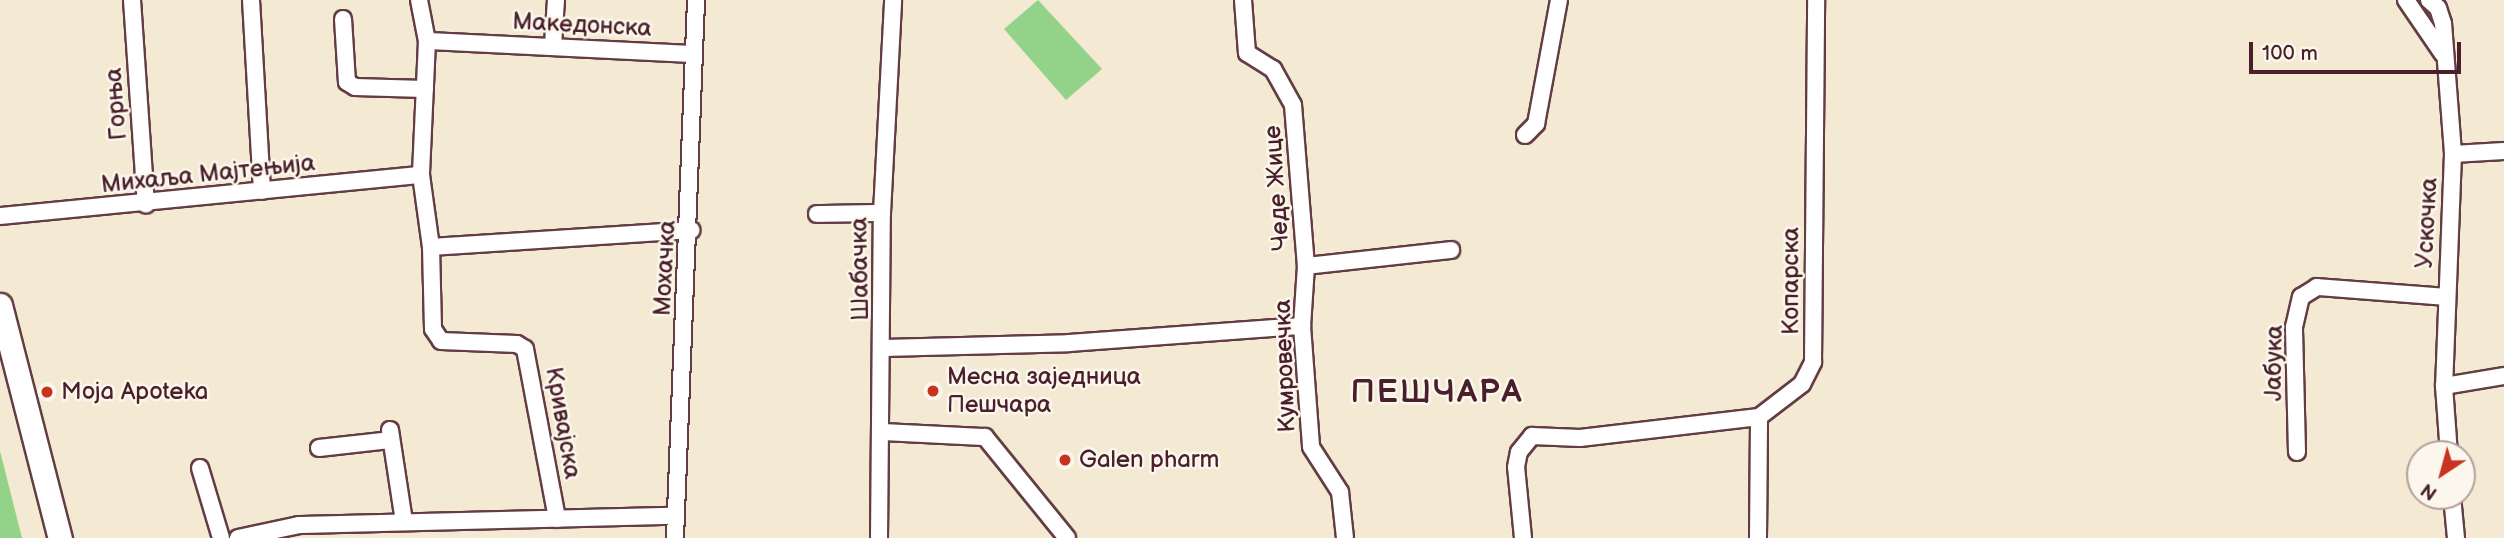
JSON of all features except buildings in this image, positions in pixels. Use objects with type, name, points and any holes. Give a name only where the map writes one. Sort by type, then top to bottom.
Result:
[{"type":"main road","points":[[0,305],[60,538]]},
{"type":"street","name":"Горња","points":[[132,0],[146,205]]},
{"type":"street","points":[[251,0],[262,191]]},
{"type":"street","points":[[419,0],[427,41],[421,175],[431,247],[691,230]]},
{"type":"street","points":[[554,46],[556,0]]},
{"type":"street","name":"Мохачка","points":[[675,538],[691,230],[696,0]]},
{"type":"street","name":"Шабачка","points":[[879,538],[884,348],[882,213],[893,0]]},
{"type":"street","name":"Чеде Жице","points":[[1242,0],[1247,53],[1273,69],[1293,105],[1306,266]]},
{"type":"street","points":[[1525,135],[1536,124],[1559,0]]},
{"type":"street","name":"Копарска","points":[[1759,417],[1795,392],[1813,362],[1816,0]]},
{"type":"street","points":[[2406,0],[2443,54]]},
{"type":"street","name":"Ускочка","points":[[2429,0],[2438,8],[2443,23],[2443,54],[2453,154],[2444,386],[2448,440]]},
{"type":"street","points":[[343,19],[347,82],[355,87],[425,89]]},
{"type":"street","name":"Македонска","points":[[427,41],[694,54]]},
{"type":"street","points":[[2453,154],[2504,151]]},
{"type":"street","name":"Михаља Мајтењија","points":[[0,216],[146,205],[421,175]]},
{"type":"street","points":[[817,214],[882,213]]},
{"type":"street","name":"Кривајска","points":[[431,247],[433,329],[441,341],[517,344],[525,349],[557,519]]},
{"type":"street","points":[[1306,266],[1451,250]]},
{"type":"street","name":"Кумровечка","points":[[1306,266],[1302,326],[1311,447],[1340,492],[1345,538]]},
{"type":"street","name":"Јабука","points":[[2297,452],[2294,327],[2301,297],[2317,287],[2446,297]]},
{"type":"street","points":[[884,348],[1069,344],[1302,326]]},
{"type":"street","points":[[2444,386],[2504,376]]},
{"type":"street","points":[[1524,538],[1516,467],[1520,452],[1532,436],[1580,438],[1759,417],[1758,538]]},
{"type":"street","points":[[881,432],[985,437],[1067,538]]},
{"type":"street","points":[[319,448],[390,435],[404,521]]},
{"type":"street","points":[[200,468],[221,538]]},
{"type":"street","points":[[2453,510],[2456,538]]},
{"type":"street","points":[[238,538],[299,525],[675,516]]},
{"type":"green space","points":[[1038,0],[1102,69],[1066,100],[1004,29]]},
{"type":"green space","points":[[0,451],[22,538],[0,538]]},
{"type":"place","name":"Месна заједница Пешчара","points":[[933,391]]},
{"type":"place","name":"Moja Apoteka","points":[[47,392]]},
{"type":"place","name":"Galen pharm","points":[[1065,460]]},
{"type":"district","name":"ПЕШЧАРА","points":[[1437,393]]}]
